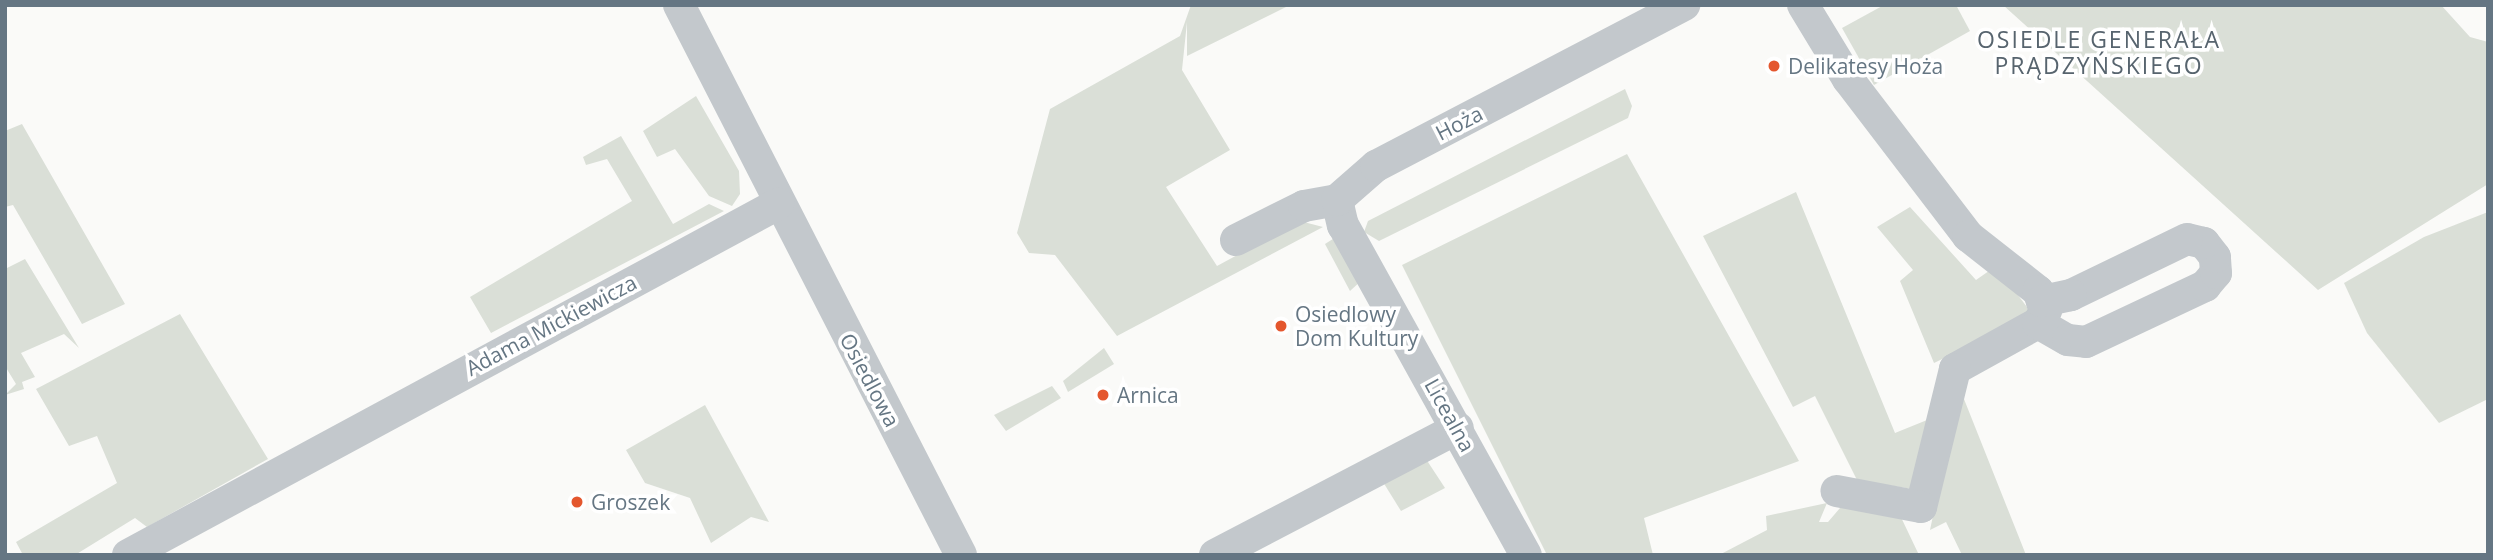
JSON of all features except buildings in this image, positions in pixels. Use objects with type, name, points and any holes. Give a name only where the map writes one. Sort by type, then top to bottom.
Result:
[{"type":"street","points":[[679,5],[778,204]]},
{"type":"street","name":"Hoża","points":[[1337,200],[1376,166],[1684,5]]},
{"type":"street","points":[[1803,5],[1848,79],[1968,236],[2042,312],[2068,340],[2086,342],[2205,286],[2216,273],[2215,257],[2204,243],[2187,239],[2071,295],[2042,312],[1955,369],[1922,507],[1836,491]]},
{"type":"street","points":[[1236,240],[1304,206],[1337,200]]},
{"type":"street","name":"Licealna","points":[[1337,200],[1343,225],[1458,428],[1526,555]]},
{"type":"street","name":"Adama Mickiewicza","points":[[128,555],[778,204]]},
{"type":"street","name":"Osiedlowa","points":[[778,204],[961,555]]},
{"type":"street","points":[[1215,555],[1458,428]]},
{"type":"shaded area","points":[[1191,5],[1290,5],[1187,56],[1187,22],[1182,70],[1230,150],[1166,187],[1217,266],[1300,221],[1323,227],[1117,336],[1055,255],[1029,253],[1017,233],[1050,109],[1180,36]]},
{"type":"shaded area","points":[[1884,5],[1956,5],[1970,31],[1874,85],[1842,28]]},
{"type":"shaded area","points":[[2003,5],[2441,5],[2470,37],[2488,42],[2488,184],[2318,290]]},
{"type":"shaded area","points":[[1625,89],[1632,106],[1628,118],[1379,241],[1364,232],[1368,221]]},
{"type":"shaded area","points":[[696,96],[739,171],[740,194],[732,206],[709,196],[675,149],[657,157],[643,131]]},
{"type":"shaded area","points":[[22,124],[125,304],[82,324],[13,205],[5,207],[5,131]]},
{"type":"shaded area","points":[[621,136],[673,224],[709,204],[724,211],[491,333],[470,297],[632,201],[607,159],[586,165],[583,157]]},
{"type":"shaded area","points":[[1627,154],[1799,461],[1644,518],[1653,555],[1547,555],[1402,265]]},
{"type":"shaded area","points":[[1796,192],[1895,433],[1932,418],[1912,489],[1857,480],[1815,396],[1793,407],[1703,236]]},
{"type":"shaded area","points":[[1910,207],[1976,280],[1996,266],[2033,315],[1934,363],[1900,281],[1913,270],[1877,227]]},
{"type":"shaded area","points":[[2488,212],[2488,399],[2439,423],[2367,333],[2344,283],[2424,237]]},
{"type":"shaded area","points":[[1336,237],[1362,280],[1350,291],[1325,244]]},
{"type":"shaded area","points":[[25,259],[79,348],[64,334],[21,353],[35,377],[22,382],[24,389],[5,395],[16,384],[5,366],[5,269]]},
{"type":"shaded area","points":[[180,314],[268,459],[147,527],[135,518],[75,555],[23,555],[16,542],[117,483],[97,436],[69,446],[36,389]]},
{"type":"shaded area","points":[[1104,348],[1114,364],[1068,392],[1063,381]]},
{"type":"shaded area","points":[[1052,386],[1061,398],[1006,431],[994,415]]},
{"type":"shaded area","points":[[1960,389],[2026,555],[1962,555],[1946,522],[1930,530]]},
{"type":"shaded area","points":[[705,405],[769,522],[751,517],[711,543],[690,498],[645,483],[626,450]]},
{"type":"shaded area","points":[[1426,459],[1445,488],[1401,511],[1383,482]]},
{"type":"shaded area","points":[[1869,500],[1898,511],[1919,555],[1719,555],[1767,530],[1766,516],[1827,503],[1819,522],[1828,522],[1840,508]]},
{"type":"place","name":"Delikatesy Hoża","points":[[1774,66]]},
{"type":"place","name":"Osiedlowy Dom Kultury","points":[[1281,326]]},
{"type":"place","name":"Arnica","points":[[1103,395]]},
{"type":"place","name":"Groszek","points":[[577,502]]},
{"type":"district","name":"OSIEDLE GENERAŁA PRĄDZYŃSKIEGO","points":[[2099,52]]}]
